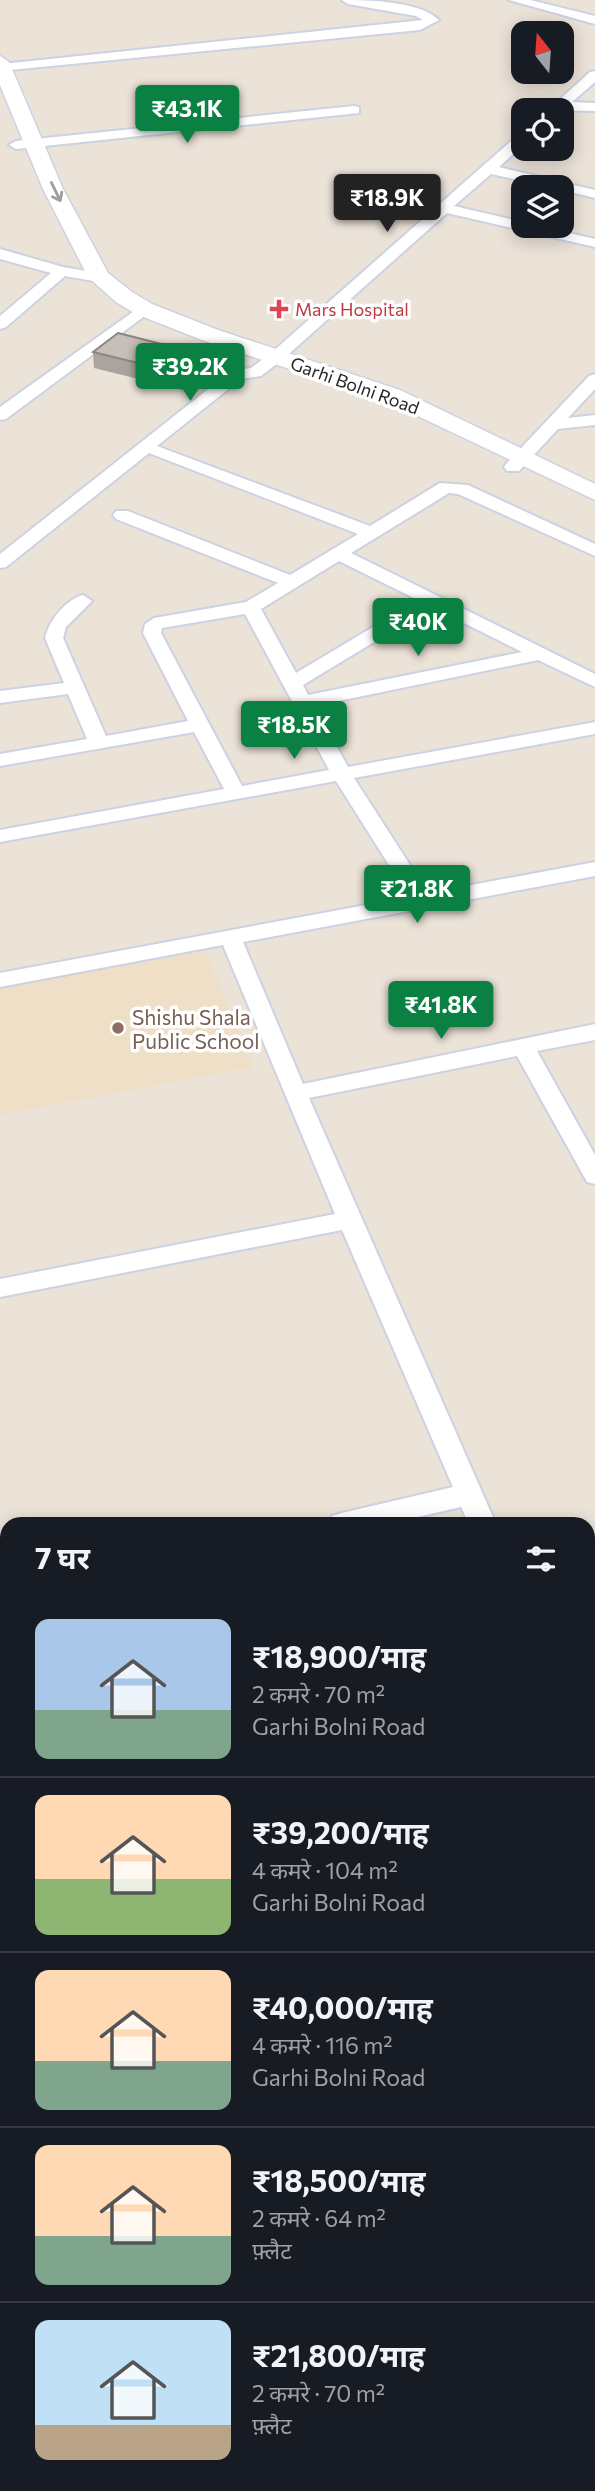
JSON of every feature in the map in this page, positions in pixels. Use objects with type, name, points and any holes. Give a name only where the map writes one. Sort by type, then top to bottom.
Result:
[{"type":"main road","name":"Garhi Bolni Road","points":[[1,65],[25,144],[64,253],[79,274],[99,294],[265,366],[389,410],[595,493]]},
{"type":"main road","name":"Garhi Bolni Road","points":[[0,107],[25,144]]},
{"type":"main road","name":"Garhi Bolni Road","points":[[519,462],[595,507]]},
{"type":"street","points":[[1,65],[420,26],[433,20],[420,13],[348,0]]},
{"type":"street","points":[[515,0],[595,20]]},
{"type":"street","points":[[569,98],[595,75]]},
{"type":"street","points":[[574,108],[595,107]]},
{"type":"street","points":[[25,144],[354,110]]},
{"type":"street","points":[[0,581],[156,452],[255,380],[265,366],[511,149]]},
{"type":"street","points":[[490,169],[595,194]]},
{"type":"street","points":[[442,208],[595,243]]},
{"type":"street","points":[[0,254],[79,274]]},
{"type":"street","points":[[0,324],[79,274]]},
{"type":"street","points":[[0,415],[140,313]]},
{"type":"street","points":[[0,563],[237,374],[265,366]]},
{"type":"street","points":[[519,462],[595,379]]},
{"type":"street","points":[[553,424],[595,420]]},
{"type":"street","points":[[156,452],[370,531]]},
{"type":"street","points":[[235,792],[152,633],[152,628],[161,621],[251,607],[440,489],[454,487],[595,551]]},
{"type":"street","points":[[122,515],[292,582]]},
{"type":"street","points":[[337,553],[595,681]]},
{"type":"street","points":[[293,683],[431,600]]},
{"type":"street","points":[[83,601],[54,631],[54,638],[99,743]]},
{"type":"street","points":[[251,607],[341,773],[423,902]]},
{"type":"street","points":[[303,702],[540,654]]},
{"type":"street","points":[[0,697],[75,687]]},
{"type":"street","points":[[0,760],[201,725]]},
{"type":"street","points":[[0,836],[595,728]]},
{"type":"street","points":[[0,980],[595,869]]},
{"type":"street","points":[[231,939],[479,1517]]},
{"type":"street","points":[[295,1093],[595,1032]]},
{"type":"street","points":[[523,1046],[595,1177]]},
{"type":"street","points":[[0,1288],[351,1220]]},
{"type":"street","points":[[372,1517],[469,1494]]},
{"type":"shaded area","name":"Shishu Shala Public School","points":[[206,951],[252,1067],[0,1115],[0,988]]},
{"type":"building","points":[[118,333],[213,357],[191,376],[93,352]]},
{"type":"place","name":"Mars Hospital","points":[[279,309]]},
{"type":"place","name":"Shishu Shala Public School","points":[[118,1028]]}]
